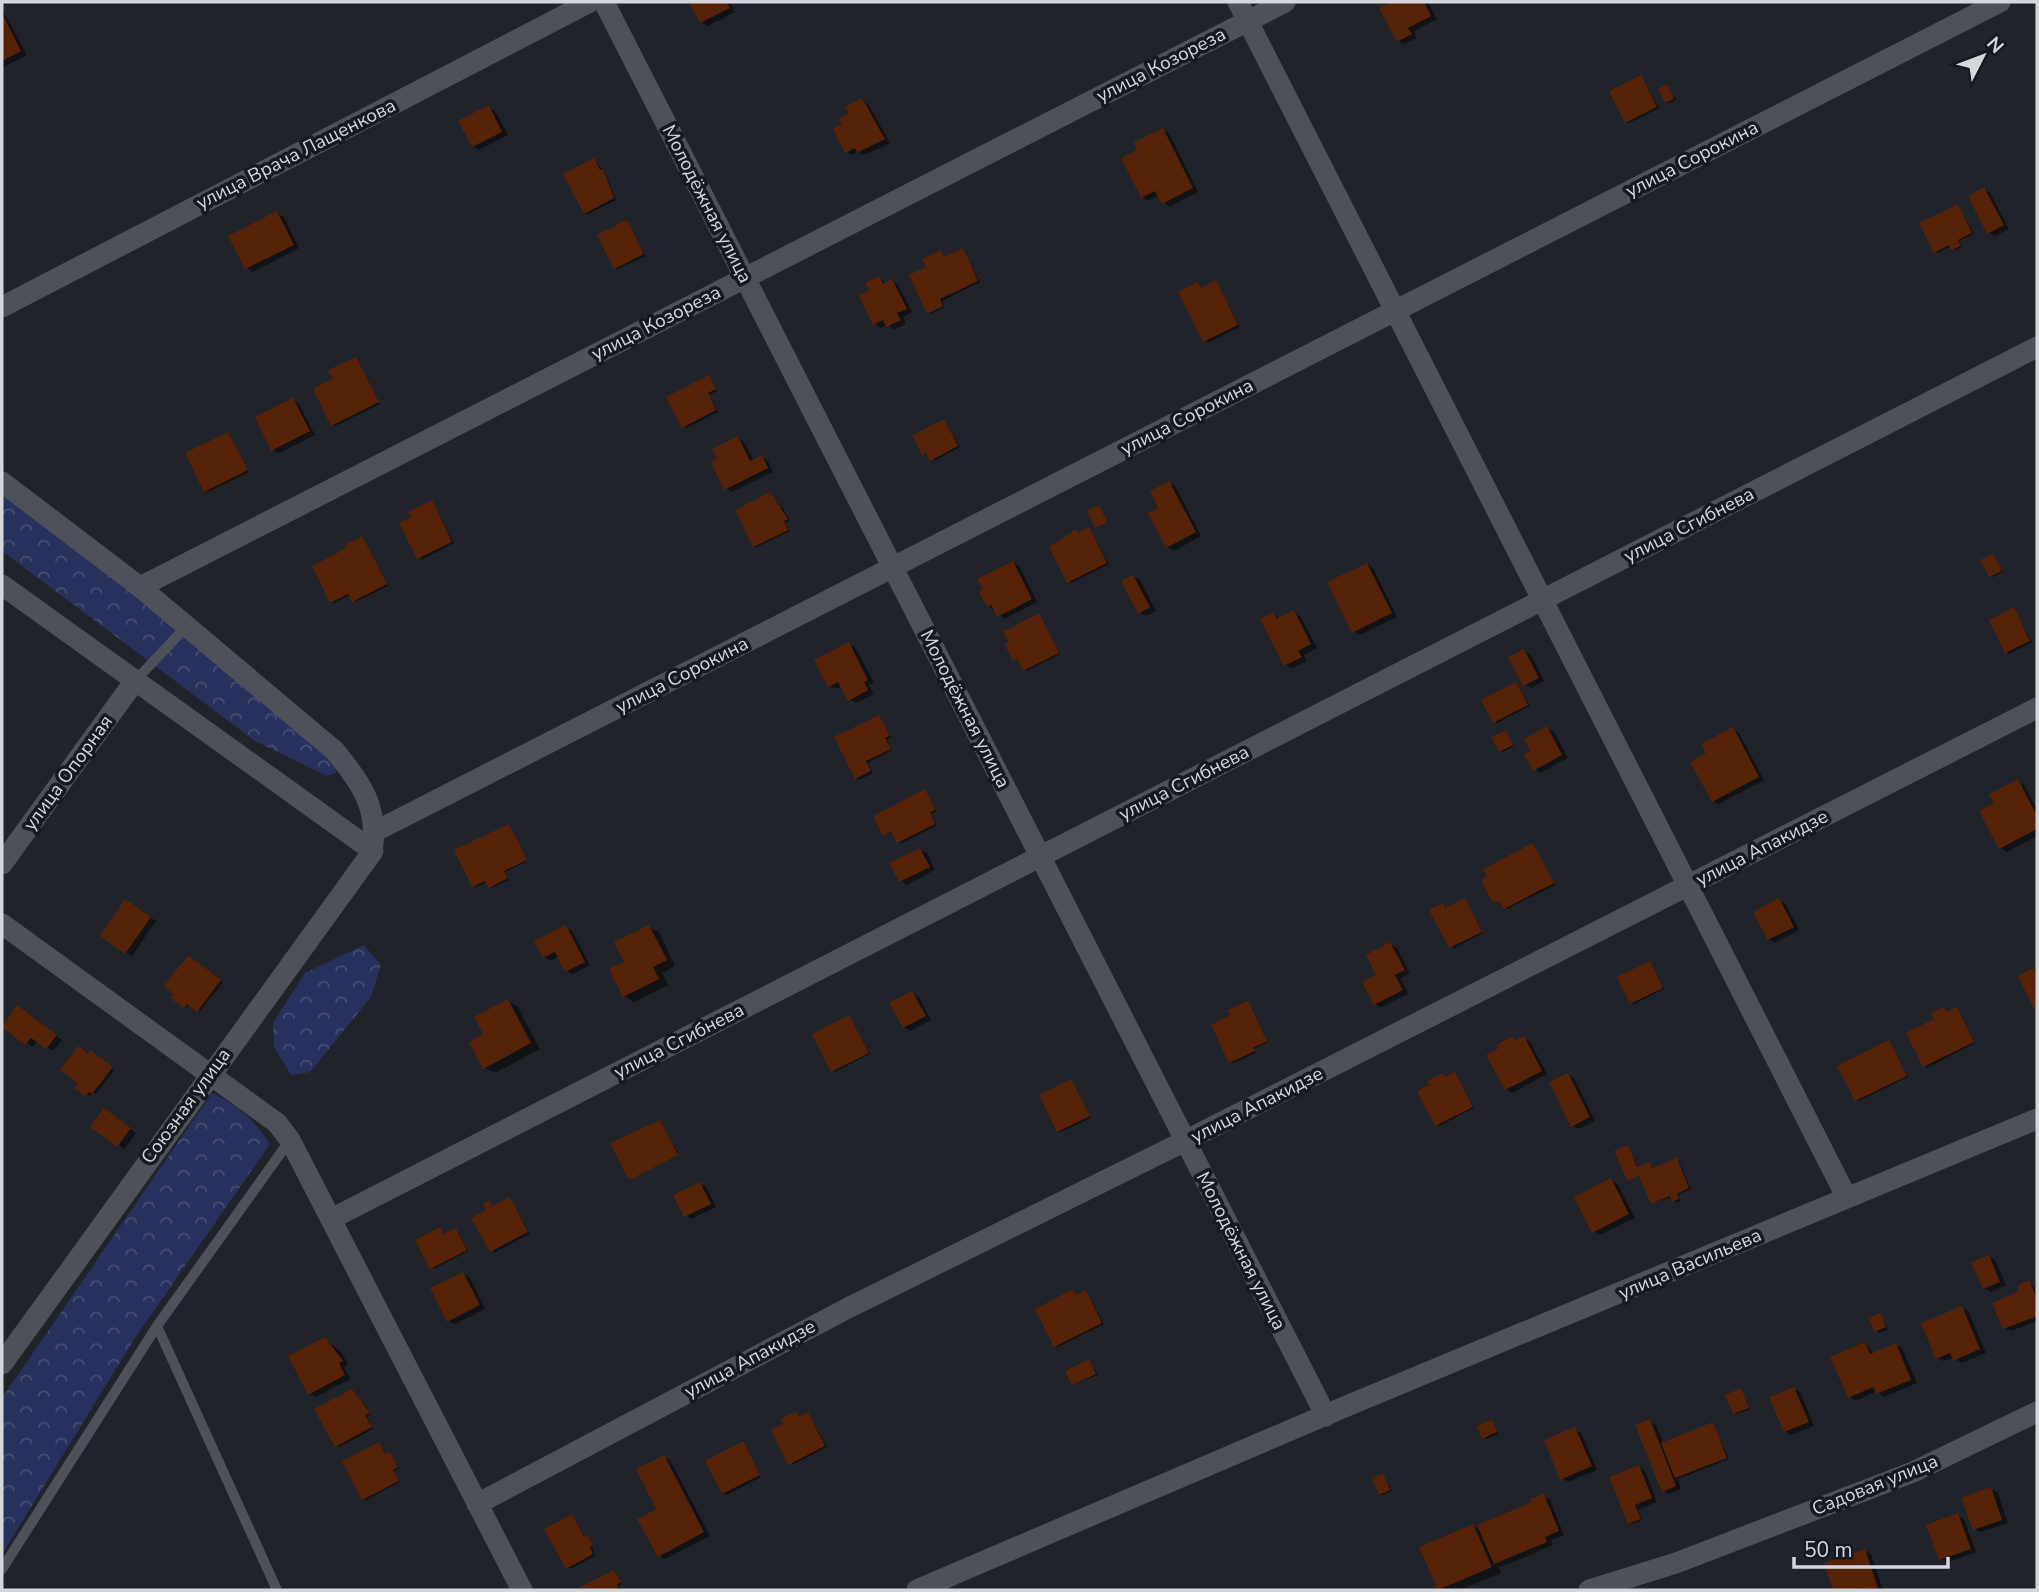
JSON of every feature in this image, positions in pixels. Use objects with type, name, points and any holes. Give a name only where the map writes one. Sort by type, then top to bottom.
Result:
[{"type":"street","name":"улица Врача Лащенкова","points":[[2,307],[590,2]]},
{"type":"street","name":"Молодёжная улица","points":[[604,2],[1185,1141],[1334,1412]]},
{"type":"street","name":"улица Козореза","points":[[140,587],[745,278],[1243,11],[1284,2]]},
{"type":"street","name":"улица Сорокина","points":[[374,842],[893,568],[2000,2]]},
{"type":"street","points":[[1243,11],[1847,1198]]},
{"type":"street","name":"улица Сгибнева","points":[[331,1219],[2037,347]]},
{"type":"street","points":[[2,482],[140,587],[335,751],[362,784],[376,822],[374,842],[134,682],[2,585]]},
{"type":"street","name":"улица Опорная","points":[[2,864],[134,682]]},
{"type":"street","name":"улица Апакидзе","points":[[477,1504],[848,1308],[1185,1141],[2037,708]]},
{"type":"street","name":"Союзная улица","points":[[2,1364],[374,842]]},
{"type":"street","points":[[2,924],[277,1123],[290,1140],[522,1590]]},
{"type":"street","name":"улица Васильева","points":[[917,1590],[1334,1412],[2037,1119]]},
{"type":"street","name":"Садовая улица","points":[[1590,1590],[1676,1563],[1913,1472],[2037,1412]]},
{"type":"lane","points":[[134,682],[187,626]]},
{"type":"lane","points":[[2,1569],[157,1326],[290,1140]]},
{"type":"lane","points":[[157,1326],[277,1590]]},
{"type":"green space","points":[[2,489],[183,628],[327,755],[337,772],[327,776],[255,741],[2,551]]},
{"type":"green space","points":[[364,945],[381,965],[371,997],[310,1072],[291,1075],[274,1047],[273,1023],[305,973]]},
{"type":"green space","points":[[212,1093],[245,1114],[270,1144],[135,1338],[2,1554],[2,1398]]},
{"type":"building","points":[[689,2],[727,2],[730,8],[700,23]]},
{"type":"building","points":[[1391,2],[1424,2],[1431,16],[1408,28],[1412,34],[1397,42],[1379,8]]},
{"type":"building","points":[[2,13],[21,51],[2,61]]},
{"type":"building","points":[[1641,75],[1657,107],[1625,123],[1609,91]]},
{"type":"building","points":[[1667,84],[1674,99],[1665,103],[1658,89]]},
{"type":"building","points":[[862,98],[885,139],[857,153],[855,148],[845,153],[833,129],[842,124],[839,118],[849,113],[845,107]]},
{"type":"building","points":[[489,105],[502,132],[472,147],[458,121]]},
{"type":"building","points":[[1163,128],[1193,188],[1162,204],[1155,191],[1141,198],[1121,158],[1137,150],[1134,142]]},
{"type":"building","points":[[594,158],[600,170],[603,169],[614,198],[584,214],[563,174]]},
{"type":"building","points":[[1984,187],[2004,225],[1987,234],[1968,196]]},
{"type":"building","points":[[1958,204],[1972,233],[1958,240],[1961,246],[1951,250],[1949,245],[1934,253],[1919,223]]},
{"type":"building","points":[[277,211],[294,245],[245,269],[228,236]]},
{"type":"building","points":[[627,220],[644,254],[614,269],[597,235]]},
{"type":"building","points":[[963,248],[978,281],[940,299],[943,306],[927,314],[909,275],[926,267],[922,259],[941,250],[944,257]]},
{"type":"building","points":[[879,276],[883,284],[892,279],[907,309],[897,313],[901,320],[886,327],[883,320],[873,325],[859,296],[869,290],[865,283]]},
{"type":"building","points":[[1216,280],[1238,325],[1203,342],[1178,292],[1198,282],[1201,288]]},
{"type":"building","points":[[356,357],[379,402],[331,426],[313,389],[333,379],[328,370]]},
{"type":"building","points":[[709,375],[716,389],[708,393],[716,410],[682,428],[666,397]]},
{"type":"building","points":[[293,398],[310,431],[271,451],[255,417]]},
{"type":"building","points":[[944,419],[958,446],[930,461],[926,453],[922,455],[912,435]]},
{"type":"building","points":[[228,432],[248,470],[204,492],[185,453]]},
{"type":"building","points":[[738,436],[750,461],[762,455],[768,468],[724,490],[711,462],[717,459],[712,449]]},
{"type":"building","points":[[1169,481],[1196,532],[1166,548],[1148,513],[1158,508],[1150,491]]},
{"type":"building","points":[[770,492],[788,519],[784,521],[788,530],[753,547],[735,510]]},
{"type":"building","points":[[432,500],[452,542],[417,559],[399,523],[411,517],[408,512]]},
{"type":"building","points":[[1099,505],[1107,522],[1095,528],[1087,511]]},
{"type":"building","points":[[1089,527],[1107,563],[1067,583],[1049,547],[1076,529],[1078,533]]},
{"type":"building","points":[[362,536],[387,584],[352,602],[348,594],[330,603],[312,566],[345,549],[344,546]]},
{"type":"building","points":[[1993,554],[2002,571],[1989,577],[1980,560]]},
{"type":"building","points":[[1013,561],[1032,599],[997,617],[991,605],[987,607],[979,592],[983,590],[977,579]]},
{"type":"building","points":[[1367,563],[1392,613],[1352,633],[1327,582]]},
{"type":"building","points":[[1133,575],[1150,607],[1138,614],[1121,581]]},
{"type":"building","points":[[2014,607],[2030,641],[2005,653],[1989,620]]},
{"type":"building","points":[[1294,610],[1311,644],[1298,651],[1302,657],[1284,666],[1260,619],[1273,612],[1277,619]]},
{"type":"building","points":[[1039,613],[1059,653],[1023,671],[1017,658],[1013,661],[1004,644],[1009,642],[1003,632]]},
{"type":"building","points":[[849,642],[868,680],[864,682],[868,690],[848,701],[838,682],[828,687],[814,660]]},
{"type":"building","points":[[1524,649],[1539,678],[1523,686],[1508,657]]},
{"type":"building","points":[[1516,682],[1528,705],[1493,723],[1481,700]]},
{"type":"building","points":[[879,715],[890,736],[885,738],[891,749],[866,761],[871,771],[855,779],[834,737]]},
{"type":"building","points":[[1547,726],[1562,755],[1533,771],[1524,755],[1530,751],[1524,739]]},
{"type":"building","points":[[1733,727],[1759,777],[1712,802],[1690,762],[1706,753],[1701,744]]},
{"type":"building","points":[[1506,730],[1513,745],[1499,752],[1491,737]]},
{"type":"building","points":[[2018,779],[2037,816],[2037,829],[1999,849],[1979,811],[1994,803],[1989,794]]},
{"type":"building","points":[[925,789],[935,810],[930,812],[935,824],[897,843],[891,831],[883,836],[873,816]]},
{"type":"building","points":[[509,824],[527,860],[504,871],[508,878],[489,888],[485,881],[472,887],[454,850]]},
{"type":"building","points":[[1533,843],[1554,883],[1504,909],[1499,901],[1493,903],[1481,880],[1487,877],[1483,869]]},
{"type":"building","points":[[920,848],[930,867],[899,882],[889,863]]},
{"type":"building","points":[[1465,898],[1482,932],[1449,948],[1429,910],[1443,903],[1445,908]]},
{"type":"building","points":[[1779,898],[1794,927],[1768,940],[1753,912]]},
{"type":"building","points":[[125,899],[151,917],[125,954],[100,936]]},
{"type":"building","points":[[566,925],[585,962],[565,972],[555,952],[543,958],[534,941]]},
{"type":"building","points":[[649,925],[667,960],[653,967],[659,979],[623,997],[609,969],[624,962],[614,942]]},
{"type":"building","points":[[1390,942],[1405,970],[1395,975],[1403,990],[1374,1005],[1362,982],[1376,975],[1366,955]]},
{"type":"building","points":[[188,955],[221,980],[197,1012],[187,1004],[184,1008],[170,998],[173,994],[164,986]]},
{"type":"building","points":[[1650,961],[1663,988],[1630,1004],[1617,977]]},
{"type":"building","points":[[2033,968],[2037,978],[2037,1008],[2034,1009],[2018,976]]},
{"type":"building","points":[[912,991],[926,1016],[903,1028],[889,1003]]},
{"type":"building","points":[[508,999],[531,1043],[483,1069],[469,1042],[483,1034],[474,1017]]},
{"type":"building","points":[[1248,1001],[1267,1041],[1253,1048],[1255,1051],[1229,1063],[1211,1025],[1230,1015],[1227,1010]]},
{"type":"building","points":[[17,1005],[57,1035],[46,1049],[31,1038],[25,1045],[2,1027]]},
{"type":"building","points":[[1944,1007],[1946,1012],[1957,1007],[1974,1042],[1923,1067],[1906,1033],[1934,1019],[1931,1013]]},
{"type":"building","points":[[849,1015],[869,1053],[831,1072],[812,1034]]},
{"type":"building","points":[[1524,1036],[1542,1071],[1505,1090],[1486,1055],[1498,1049],[1496,1045],[1512,1037],[1514,1041]]},
{"type":"building","points":[[1889,1040],[1907,1076],[1855,1101],[1837,1066]]},
{"type":"building","points":[[78,1046],[88,1054],[90,1050],[113,1067],[92,1094],[89,1092],[86,1097],[74,1088],[78,1083],[60,1070]]},
{"type":"building","points":[[1455,1072],[1473,1107],[1435,1126],[1417,1091],[1429,1085],[1427,1081],[1443,1073],[1445,1077]]},
{"type":"building","points":[[1568,1073],[1590,1117],[1571,1127],[1549,1082]]},
{"type":"building","points":[[1071,1079],[1090,1116],[1057,1132],[1039,1095]]},
{"type":"building","points":[[104,1108],[131,1128],[117,1147],[90,1127]]},
{"type":"building","points":[[660,1120],[678,1155],[629,1180],[610,1143]]},
{"type":"building","points":[[1628,1145],[1637,1167],[1650,1162],[1652,1168],[1677,1158],[1689,1188],[1677,1194],[1679,1199],[1672,1202],[1670,1196],[1651,1204],[1639,1176],[1627,1181],[1614,1151]]},
{"type":"building","points":[[1611,1178],[1629,1214],[1592,1233],[1574,1197]]},
{"type":"building","points":[[700,1182],[711,1204],[684,1217],[673,1195]]},
{"type":"building","points":[[510,1197],[528,1232],[490,1252],[471,1218],[486,1210],[483,1204],[489,1200],[492,1206]]},
{"type":"building","points":[[440,1227],[444,1234],[456,1228],[467,1250],[430,1269],[415,1240]]},
{"type":"building","points":[[1989,1255],[2000,1282],[1983,1289],[1971,1262]]},
{"type":"building","points":[[463,1272],[480,1305],[447,1322],[430,1288]]},
{"type":"building","points":[[2029,1280],[2037,1299],[2037,1316],[2003,1329],[1992,1303],[2019,1291],[2017,1286]]},
{"type":"building","points":[[1073,1289],[1076,1295],[1086,1290],[1102,1323],[1054,1347],[1035,1309]]},
{"type":"building","points":[[1962,1306],[1980,1349],[1953,1361],[1950,1353],[1936,1359],[1921,1323]]},
{"type":"building","points":[[1880,1313],[1886,1327],[1875,1332],[1868,1318]]},
{"type":"building","points":[[325,1337],[343,1361],[339,1363],[345,1375],[308,1395],[288,1356]]},
{"type":"building","points":[[1865,1342],[1870,1354],[1896,1343],[1911,1380],[1876,1394],[1873,1387],[1848,1398],[1830,1357]]},
{"type":"building","points":[[1089,1359],[1096,1374],[1072,1385],[1065,1371]]},
{"type":"building","points":[[1794,1387],[1809,1422],[1784,1432],[1769,1397]]},
{"type":"building","points":[[1741,1388],[1749,1408],[1733,1414],[1725,1395]]},
{"type":"building","points":[[352,1389],[370,1413],[365,1415],[372,1427],[335,1447],[314,1409]]},
{"type":"building","points":[[796,1411],[799,1417],[808,1412],[825,1446],[788,1465],[771,1430],[783,1424],[781,1419]]},
{"type":"building","points":[[1650,1419],[1676,1486],[1662,1492],[1635,1425]]},
{"type":"building","points":[[1492,1420],[1497,1432],[1482,1439],[1477,1426]]},
{"type":"building","points":[[1713,1422],[1727,1458],[1675,1478],[1661,1443]]},
{"type":"building","points":[[1575,1427],[1592,1466],[1560,1480],[1544,1440]]},
{"type":"building","points":[[743,1441],[760,1475],[722,1494],[705,1461]]},
{"type":"building","points":[[379,1442],[385,1454],[390,1452],[398,1467],[393,1470],[399,1481],[362,1500],[342,1461]]},
{"type":"building","points":[[664,1455],[704,1532],[658,1557],[637,1519],[656,1509],[636,1469]]},
{"type":"building","points":[[1639,1465],[1652,1498],[1635,1505],[1641,1519],[1628,1524],[1609,1477]]},
{"type":"building","points":[[1383,1473],[1390,1490],[1379,1495],[1372,1478]]},
{"type":"building","points":[[1991,1487],[2002,1520],[1973,1530],[1961,1498]]},
{"type":"building","points":[[1544,1494],[1559,1531],[1545,1537],[1547,1542],[1494,1564],[1477,1525],[1532,1502],[1530,1499]]},
{"type":"building","points":[[1958,1513],[1971,1549],[1939,1560],[1926,1525]]},
{"type":"building","points":[[572,1514],[584,1537],[588,1535],[593,1545],[590,1547],[593,1554],[566,1569],[544,1529]]},
{"type":"building","points":[[1473,1524],[1492,1567],[1438,1590],[1419,1547]]},
{"type":"building","points":[[1865,1549],[1878,1588],[1833,1590],[1824,1563]]},
{"type":"building","points":[[614,1570],[621,1582],[617,1585],[619,1590],[574,1590]]}]
